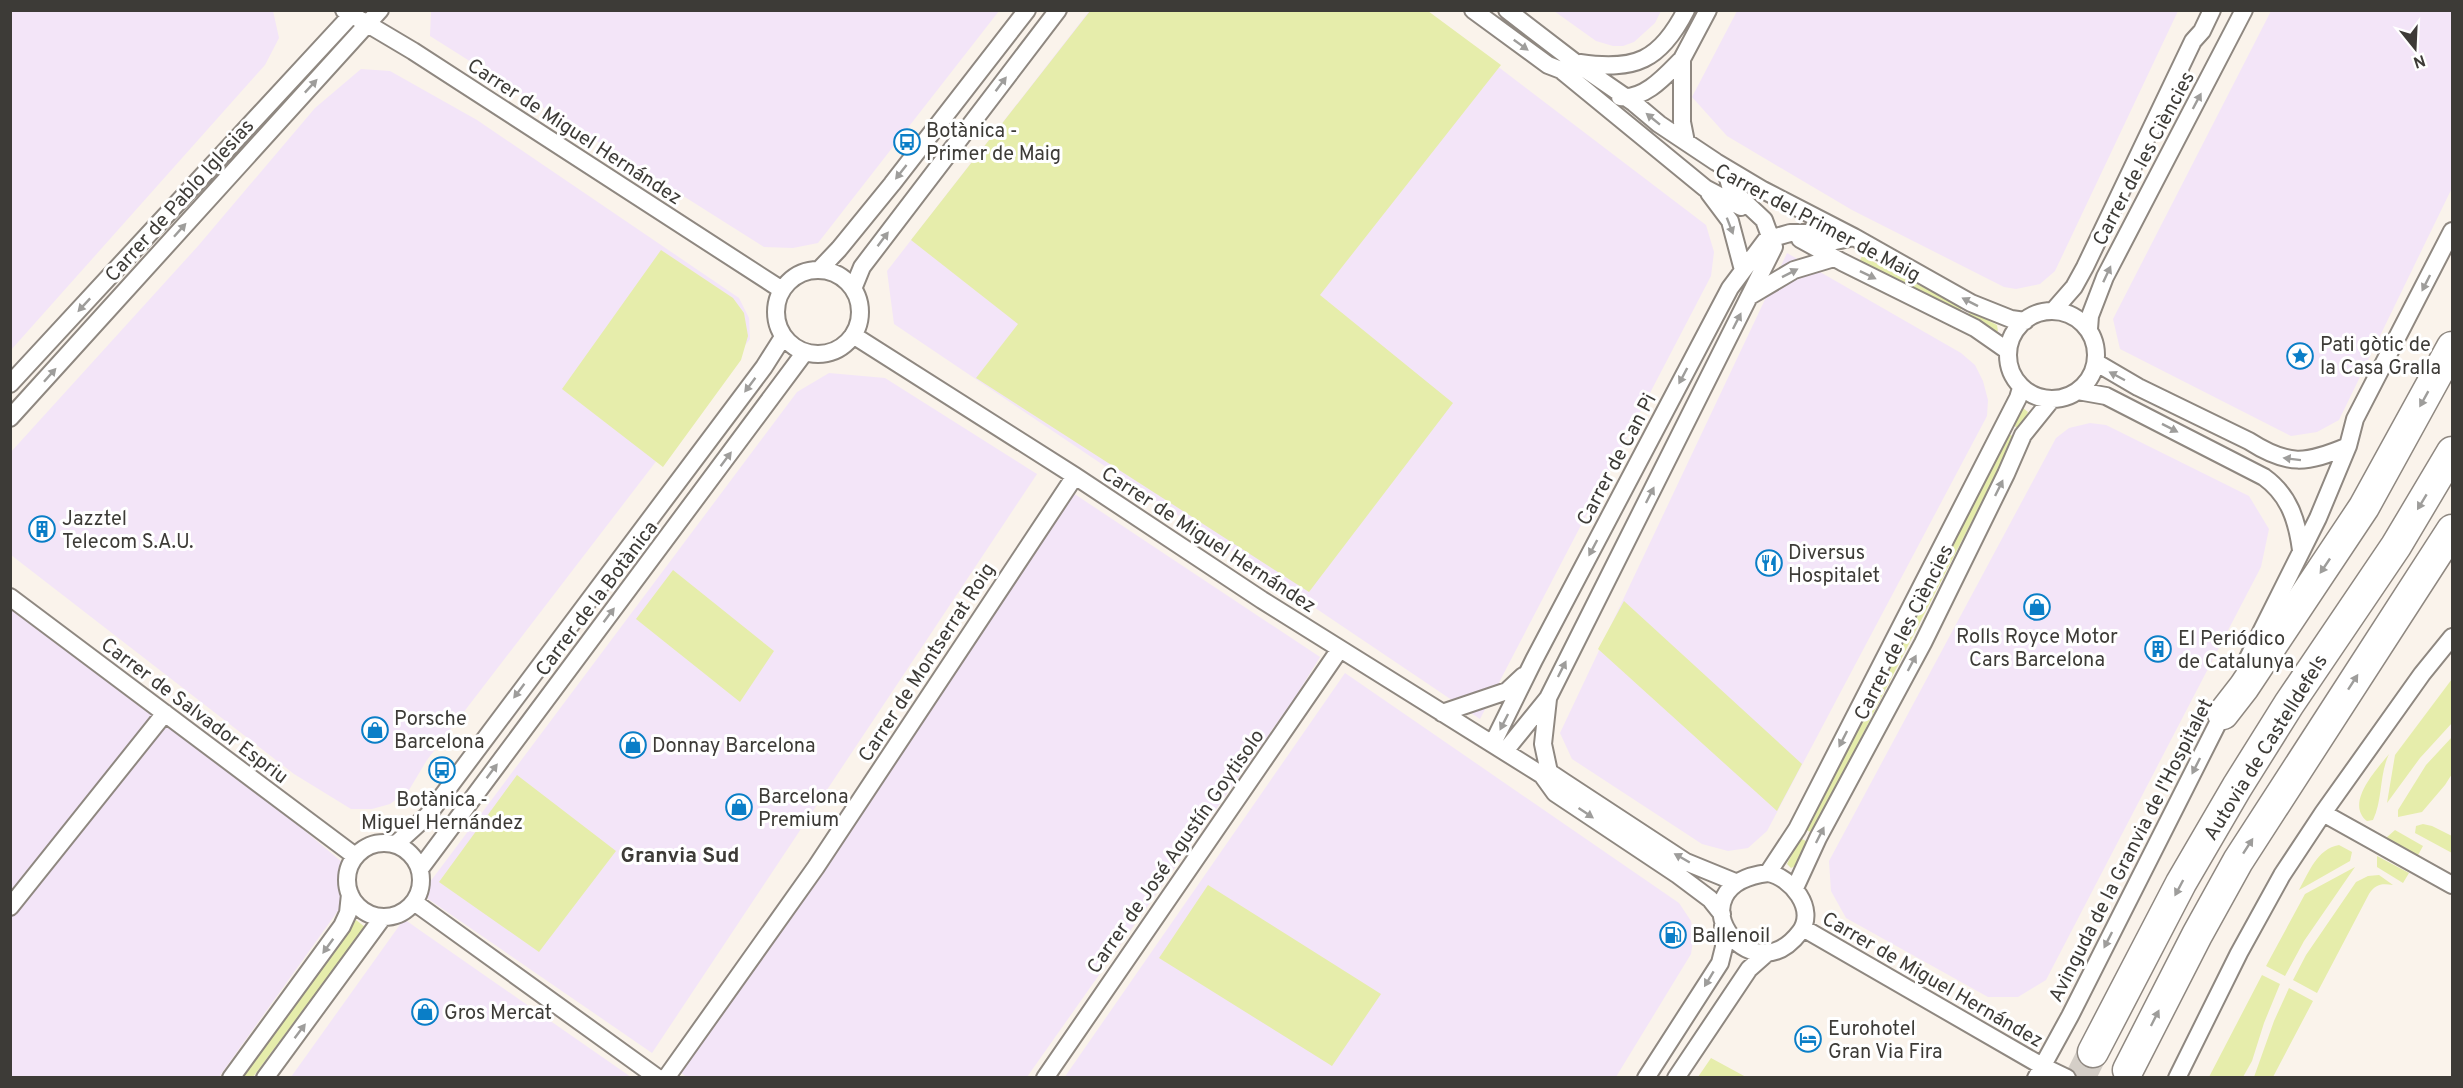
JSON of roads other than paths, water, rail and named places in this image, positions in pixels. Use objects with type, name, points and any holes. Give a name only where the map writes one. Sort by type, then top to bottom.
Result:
[{"type":"highway","points":[[2223,714],[2244,687],[2364,507],[2452,347]]},
{"type":"highway","name":"Autovia de Castelldefels","points":[[2093,1052],[2181,884],[2236,788],[2289,704],[2396,546],[2452,452]]},
{"type":"highway","name":"Autovia de Castelldefels","points":[[2128,1070],[2197,935],[2238,861],[2452,530]]},
{"type":"street","name":"Carrer de Pablo Iglesias","points":[[10,418],[380,10]]},
{"type":"street","points":[[819,270],[892,184],[1027,10]]},
{"type":"street","points":[[853,289],[862,267],[1058,10]]},
{"type":"street","name":"Carrer del Primer de Maig","points":[[1473,10],[1548,64],[1568,67],[1626,98],[1686,142],[1763,190],[1854,237],[1971,303],[2011,319],[2025,321]]},
{"type":"street","name":"Carrer del Primer de Maig","points":[[1507,10],[1705,188],[1834,258],[1976,328],[2008,351]]},
{"type":"street","points":[[1568,67],[1616,67],[1647,57],[1668,41],[1686,10]]},
{"type":"street","points":[[1626,98],[1635,97],[1658,83],[1682,59],[1708,10]]},
{"type":"street","name":"Carrer de les Ciències","points":[[2053,311],[2074,287],[2085,267],[2193,42],[2202,31],[2212,10]]},
{"type":"street","name":"Carrer de les Ciències","points":[[2089,329],[2090,316],[2105,277],[2244,10]]},
{"type":"street","name":"Carrer de Pablo Iglesias","points":[[10,384],[351,12]]},
{"type":"street","name":"Carrer de Miguel Hernández","points":[[351,12],[782,290]]},
{"type":"street","points":[[1682,59],[1682,122],[1686,142]]},
{"type":"street","points":[[1546,774],[1543,744],[1548,698],[1774,247],[1764,220],[1731,189],[1725,168]]},
{"type":"street","points":[[1705,188],[1730,221],[1743,270]]},
{"type":"street","name":"Avinguda de la Granvia de l'Hospitalet","points":[[2039,1072],[2070,1016],[2223,714],[2235,684],[2318,518],[2348,446],[2355,419],[2452,231]]},
{"type":"street","name":"Carrer de Can Pi","points":[[1499,747],[1531,670],[1725,296],[1743,270],[1766,240],[1790,233],[1810,233],[1831,242],[1854,237]]},
{"type":"street","points":[[1750,296],[1794,270],[1834,258]]},
{"type":"street","points":[[819,270],[839,276],[853,289],[860,307],[860,317],[853,335],[839,349],[819,354],[805,352],[791,345],[783,337],[776,318],[776,308],[782,290],[798,275],[819,270]]},
{"type":"street","points":[[2078,391],[2094,373],[2097,363],[2096,342],[2089,329],[2066,313],[2053,311],[2036,315],[2025,321],[2015,331],[2008,351],[2009,368],[2021,388],[2035,396],[2052,399],[2078,391],[2106,396],[2264,477],[2280,489],[2291,508],[2301,550]]},
{"type":"street","name":"Carrer de Miguel Hernández","points":[[853,335],[1442,713],[1546,774],[1686,862],[1735,882]]},
{"type":"street","name":"Carrer de la Botànica","points":[[396,844],[428,815],[764,367],[783,337]]},
{"type":"street","name":"Carrer de la Botànica","points":[[420,869],[805,352]]},
{"type":"street","points":[[2097,363],[2138,387],[2265,451],[2289,460],[2306,460],[2348,446]]},
{"type":"street","name":"Carrer de les Ciències","points":[[1768,873],[1797,829],[2018,398],[2021,388]]},
{"type":"street","name":"Carrer de les Ciències","points":[[1795,888],[1818,838],[1923,643],[2023,435],[2052,399]]},
{"type":"street","name":"Carrer de Montserrat Roig","points":[[666,1077],[816,867],[1075,477]]},
{"type":"street","name":"Carrer de Salvador Espriu","points":[[10,597],[355,856]]},
{"type":"street","points":[[2177,1077],[2282,875],[2422,674],[2452,637]]},
{"type":"street","name":"Carrer de José Agustín Goytisolo","points":[[1045,1077],[1340,649]]},
{"type":"street","name":"Carrer de Can Pi","points":[[1442,713],[1507,691],[1531,670]]},
{"type":"street","points":[[1499,747],[1548,698]]},
{"type":"street","points":[[10,907],[165,713]]},
{"type":"street","name":"Carrer de Miguel Hernández","points":[[1546,774],[1555,793],[1710,899],[1722,919]]},
{"type":"street","points":[[2324,813],[2452,885]]},
{"type":"street","points":[[231,1077],[342,926],[348,913],[350,894],[348,874],[355,856],[375,843],[396,844],[413,855],[420,869],[420,891],[414,902],[406,910],[394,916],[384,917],[363,911],[350,894]]},
{"type":"street","points":[[1646,1077],[1720,963],[1724,948],[1722,919],[1725,895],[1735,882],[1749,876],[1768,873],[1780,875],[1795,888],[1803,905],[1805,919],[1803,928],[1789,944],[1767,953],[1749,969],[1676,1077]]},
{"type":"street","points":[[414,902],[658,1077]]},
{"type":"street","points":[[265,1077],[384,917]]},
{"type":"street","points":[[1722,919],[1732,940],[1748,951],[1767,953]]},
{"type":"street","name":"Carrer de Miguel Hernández","points":[[1803,928],[2039,1072]]},
{"type":"street","points":[[2039,1072],[2067,1077]]},
{"type":"tunnel","points":[[2080,1078],[2093,1052]]},
{"type":"place","name":"Botànica - Primer de Maig","points":[[907,142]]},
{"type":"place","name":"Pati gòtic de la Casa Gralla","points":[[2300,356]]},
{"type":"place","name":"Jazztel Telecom S.A.U.","points":[[42,529]]},
{"type":"place","name":"Diversus Hospitalet","points":[[1769,563]]},
{"type":"place","name":"Rolls Royce Motor Cars Barcelona","points":[[2037,607]]},
{"type":"place","name":"El Periódico de Catalunya","points":[[2158,649]]},
{"type":"place","name":"Porsche Barcelona","points":[[375,730]]},
{"type":"place","name":"Donnay Barcelona","points":[[633,745]]},
{"type":"place","name":"Botànica - Miguel Hernández","points":[[442,770]]},
{"type":"place","name":"Barcelona Premium","points":[[739,807]]},
{"type":"place","name":"Ballenoil","points":[[1673,935]]},
{"type":"place","name":"Gros Mercat","points":[[425,1012]]},
{"type":"place","name":"Eurohotel Gran Via Fira","points":[[1808,1039]]},
{"type":"district","name":"Granvia Sud","points":[[680,855]]}]
